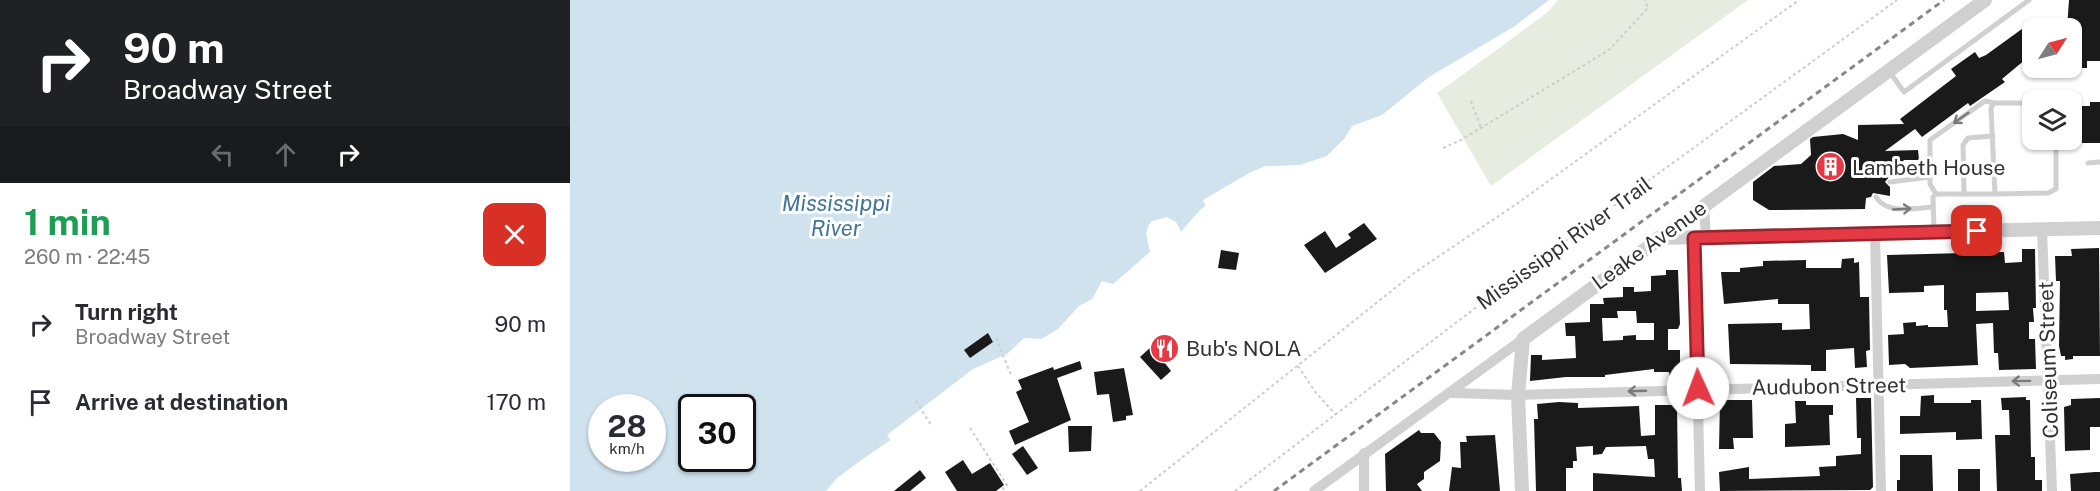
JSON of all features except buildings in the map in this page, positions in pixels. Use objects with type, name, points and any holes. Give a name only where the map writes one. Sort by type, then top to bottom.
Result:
[{"type":"street","name":"Leake Avenue","points":[[1314,491],[1364,453],[1451,393],[1658,238],[1985,0]]},
{"type":"street","points":[[1700,491],[1698,388],[1700,238],[1704,205]]},
{"type":"street","points":[[1658,238],[2100,228]]},
{"type":"street","name":"Coliseum Street","points":[[2042,229],[2052,491]]},
{"type":"street","points":[[1875,233],[1881,491]]},
{"type":"street","points":[[1521,491],[1518,394],[1523,339]]},
{"type":"street","name":"Audubon Street","points":[[1451,393],[1518,394],[2100,379]]},
{"type":"street","points":[[1364,453],[1364,491]]},
{"type":"lane","points":[[1888,70],[1904,92],[2029,0]]},
{"type":"lane","points":[[1934,232],[1933,197],[1935,194],[1930,177],[1930,140],[1985,101],[2022,103]]},
{"type":"lane","points":[[1994,103],[1991,108],[1995,194]]},
{"type":"lane","points":[[1964,194],[1963,145],[1968,138],[1993,136]]},
{"type":"lane","points":[[1935,194],[2048,193],[2056,189],[2056,150]]},
{"type":"lane","points":[[2088,163],[2100,162]]},
{"type":"lane","points":[[1890,182],[1930,177]]},
{"type":"lane","points":[[1876,197],[1880,204],[1891,209],[1933,207]]},
{"type":"path","points":[[1443,148],[1481,128],[1609,50],[1648,8],[1645,0]]},
{"type":"path","points":[[1140,491],[1414,273],[1518,203],[1799,0]]},
{"type":"path","name":"Mississippi River Trail","points":[[1234,491],[1520,274],[1897,0]]},
{"type":"path","points":[[1472,101],[1481,128]]},
{"type":"path","points":[[996,339],[1011,375]]},
{"type":"path","points":[[1298,366],[1316,393],[1336,415]]},
{"type":"path","points":[[916,401],[931,425]]},
{"type":"path","points":[[970,428],[1007,486],[1003,488],[1005,491]]},
{"type":"shaded area","points":[[1555,0],[1748,0],[1491,186],[1436,91]]},
{"type":"water","name":"Mississippi River","points":[[570,0],[1555,0],[1362,136],[1329,166],[1266,176],[1231,187],[1200,210],[1180,233],[1150,252],[1113,284],[1085,314],[1010,358],[867,456],[837,478],[826,491],[570,491]]},
{"type":"pier","points":[[1549,0],[1558,0],[1548,12],[1450,84],[1396,121],[1362,139],[1329,168],[1293,179],[1267,179],[1232,189],[1206,206],[1203,200],[1251,172],[1266,166],[1300,165],[1327,156],[1344,139],[1352,126],[1382,115],[1429,77],[1515,26]]},
{"type":"pier","points":[[1167,217],[1176,222],[1182,233],[1150,252],[1146,233],[1148,226],[1152,221]]},
{"type":"pier","points":[[1102,281],[1117,285],[1064,339],[1045,352],[1012,361],[1000,368],[891,441],[887,435],[973,369],[1007,354],[1024,338],[1041,339],[1057,330],[1079,306],[1092,299]]},
{"type":"railway","points":[[1274,491],[1944,0]]},
{"type":"place","name":"Lambeth House","points":[[1831,167]]},
{"type":"place","name":"Bub's NOLA","points":[[1165,348]]},
{"type":"route","points":[[1698,388],[1694,238],[1977,231]]}]
